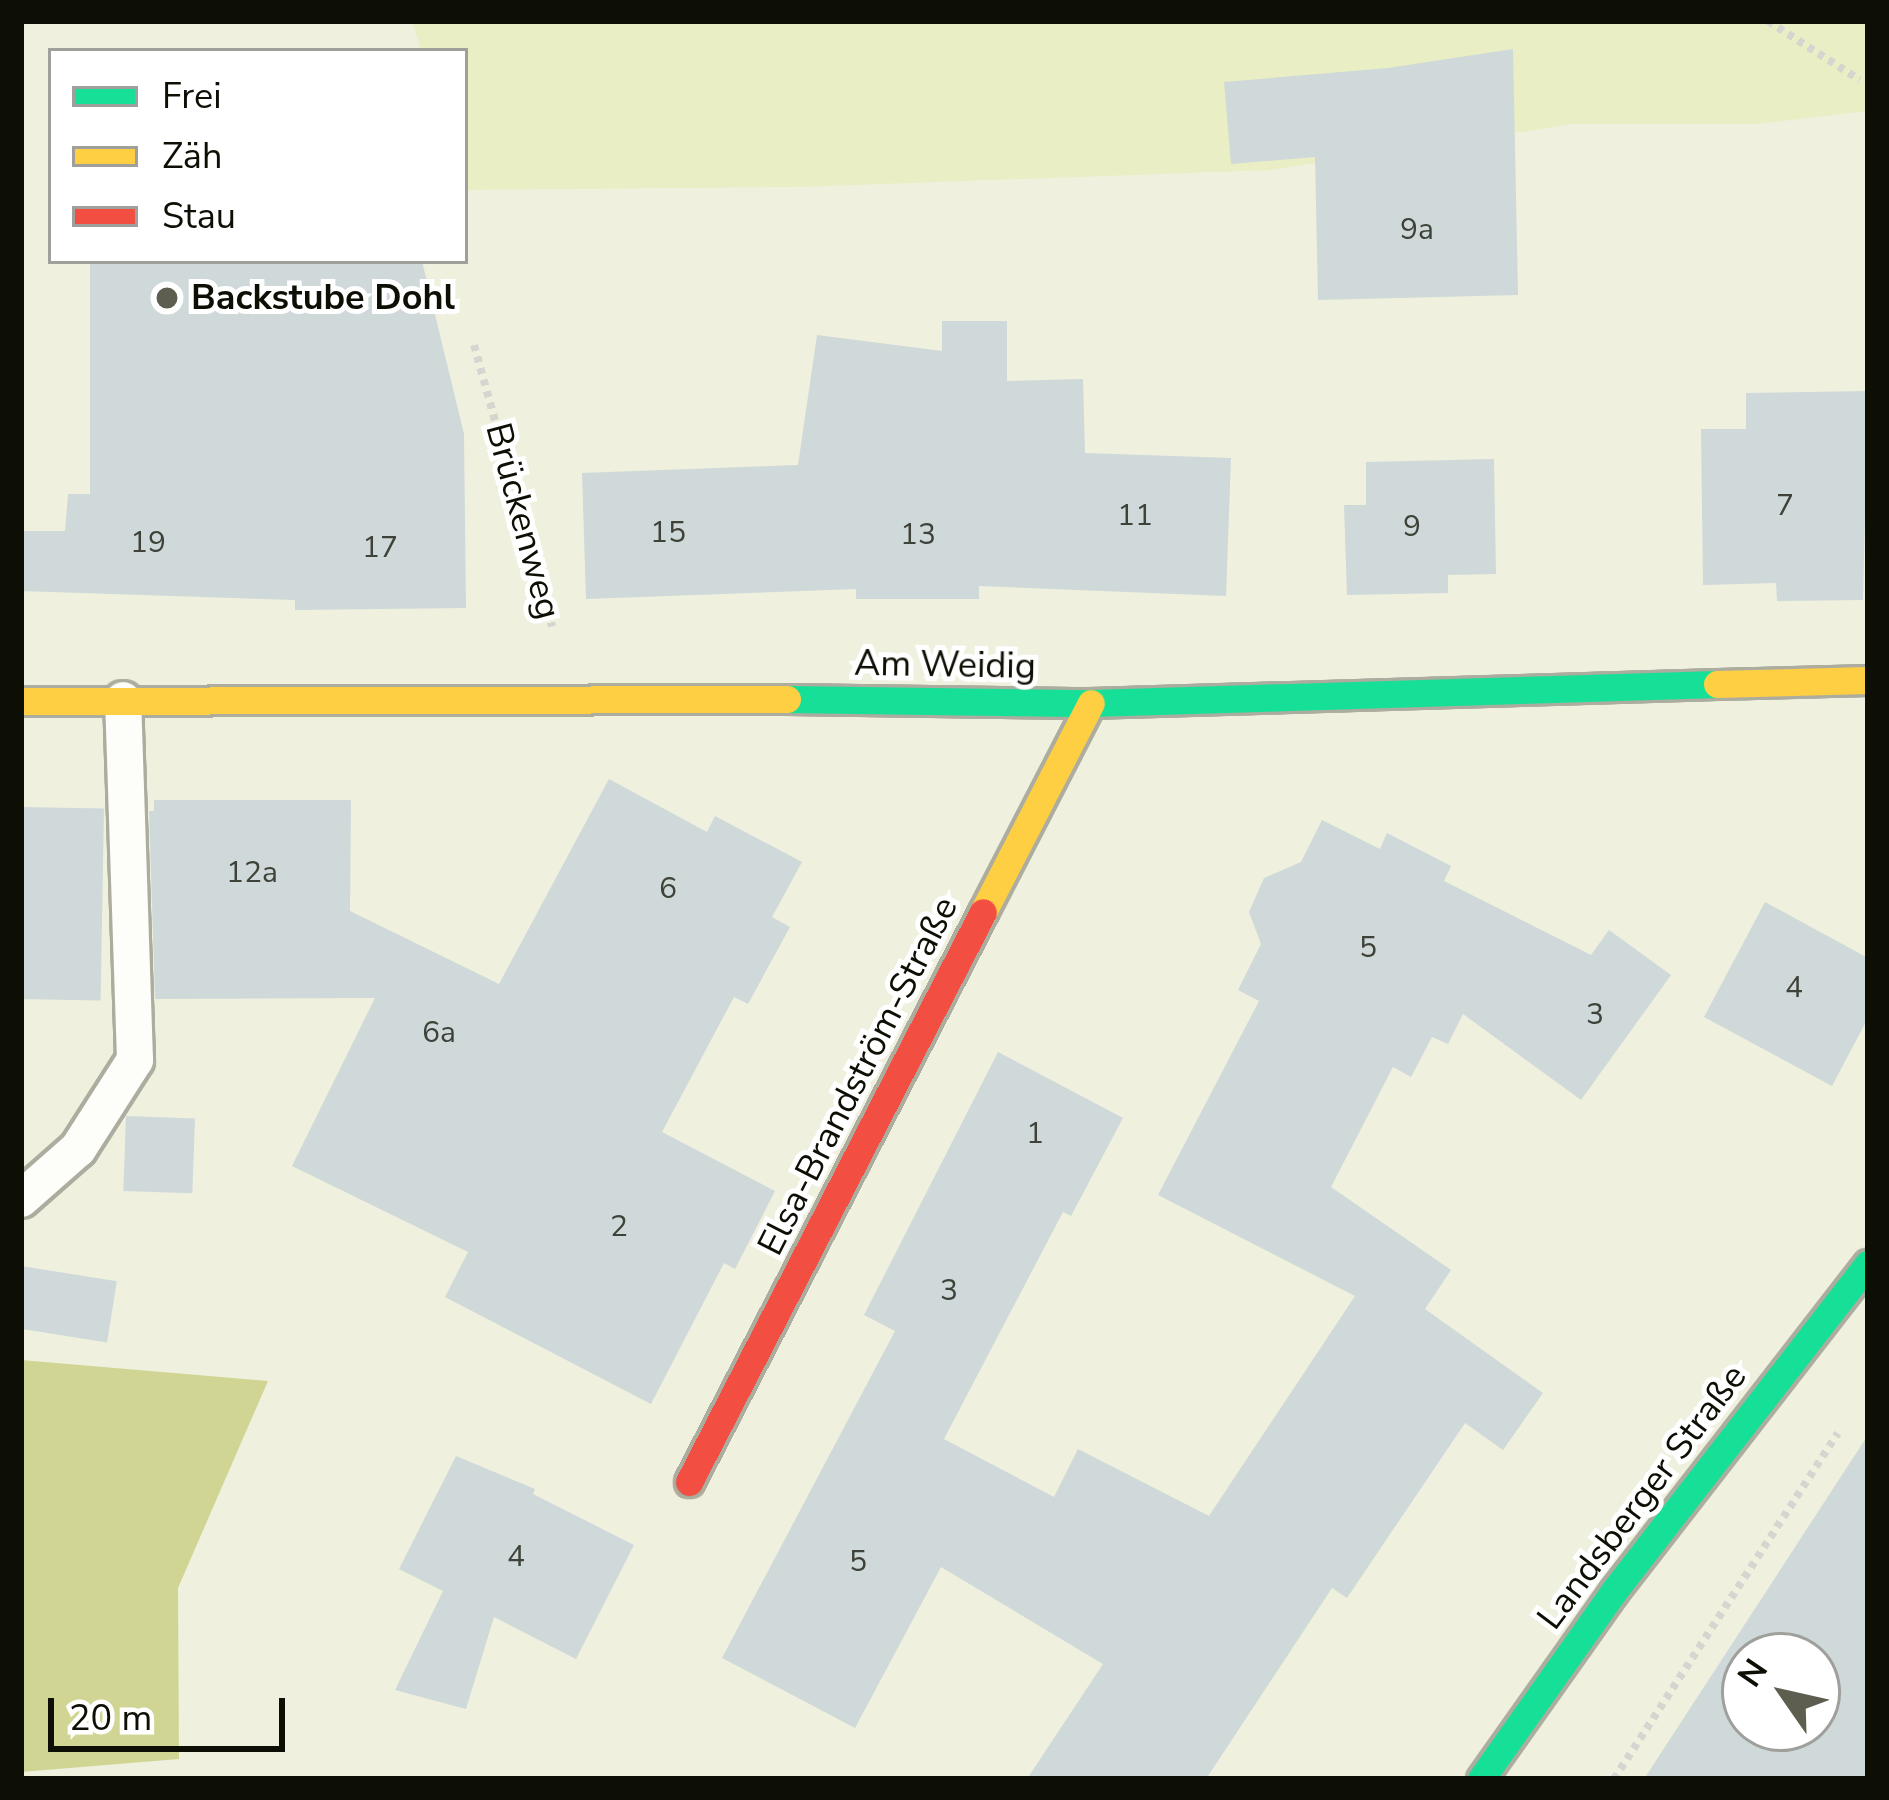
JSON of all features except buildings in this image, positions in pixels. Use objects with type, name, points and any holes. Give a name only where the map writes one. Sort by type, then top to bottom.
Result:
[{"type":"street","name":"Am Weidig","points":[[21,701],[572,697],[1091,703],[1868,680]]},
{"type":"street","name":"Elsa-Brandström-Straße","points":[[689,1482],[1091,703]]},
{"type":"street","name":"Landsberger Straße","points":[[1481,1779],[1614,1591],[1868,1264]]},
{"type":"lane","points":[[21,1199],[78,1149],[135,1060],[122,700]]},
{"type":"path","points":[[1768,21],[1860,80]]},
{"type":"path","name":"Brückenweg","points":[[474,345],[572,697]]},
{"type":"path","points":[[1614,1779],[1843,1426]]},
{"type":"green space","points":[[412,21],[1868,21],[1868,111],[1757,124],[1573,124],[1270,170],[800,187],[468,190],[468,48],[420,48]]},
{"type":"green space","points":[[21,1360],[268,1381],[178,1588],[179,1759],[21,1772]]},
{"type":"traffic: fast","points":[[787,699],[1091,703],[1717,684]]},
{"type":"traffic: fast","points":[[1481,1779],[1614,1591],[1868,1264]]},
{"type":"traffic: slow","points":[[1717,684],[1868,680]]},
{"type":"traffic: slow","points":[[21,701],[787,699]]},
{"type":"traffic: slow","points":[[983,912],[1091,703]]},
{"type":"traffic: jam","points":[[689,1482],[983,912]]},
{"type":"place","name":"Backstube Dohl","points":[[167,298]]}]
